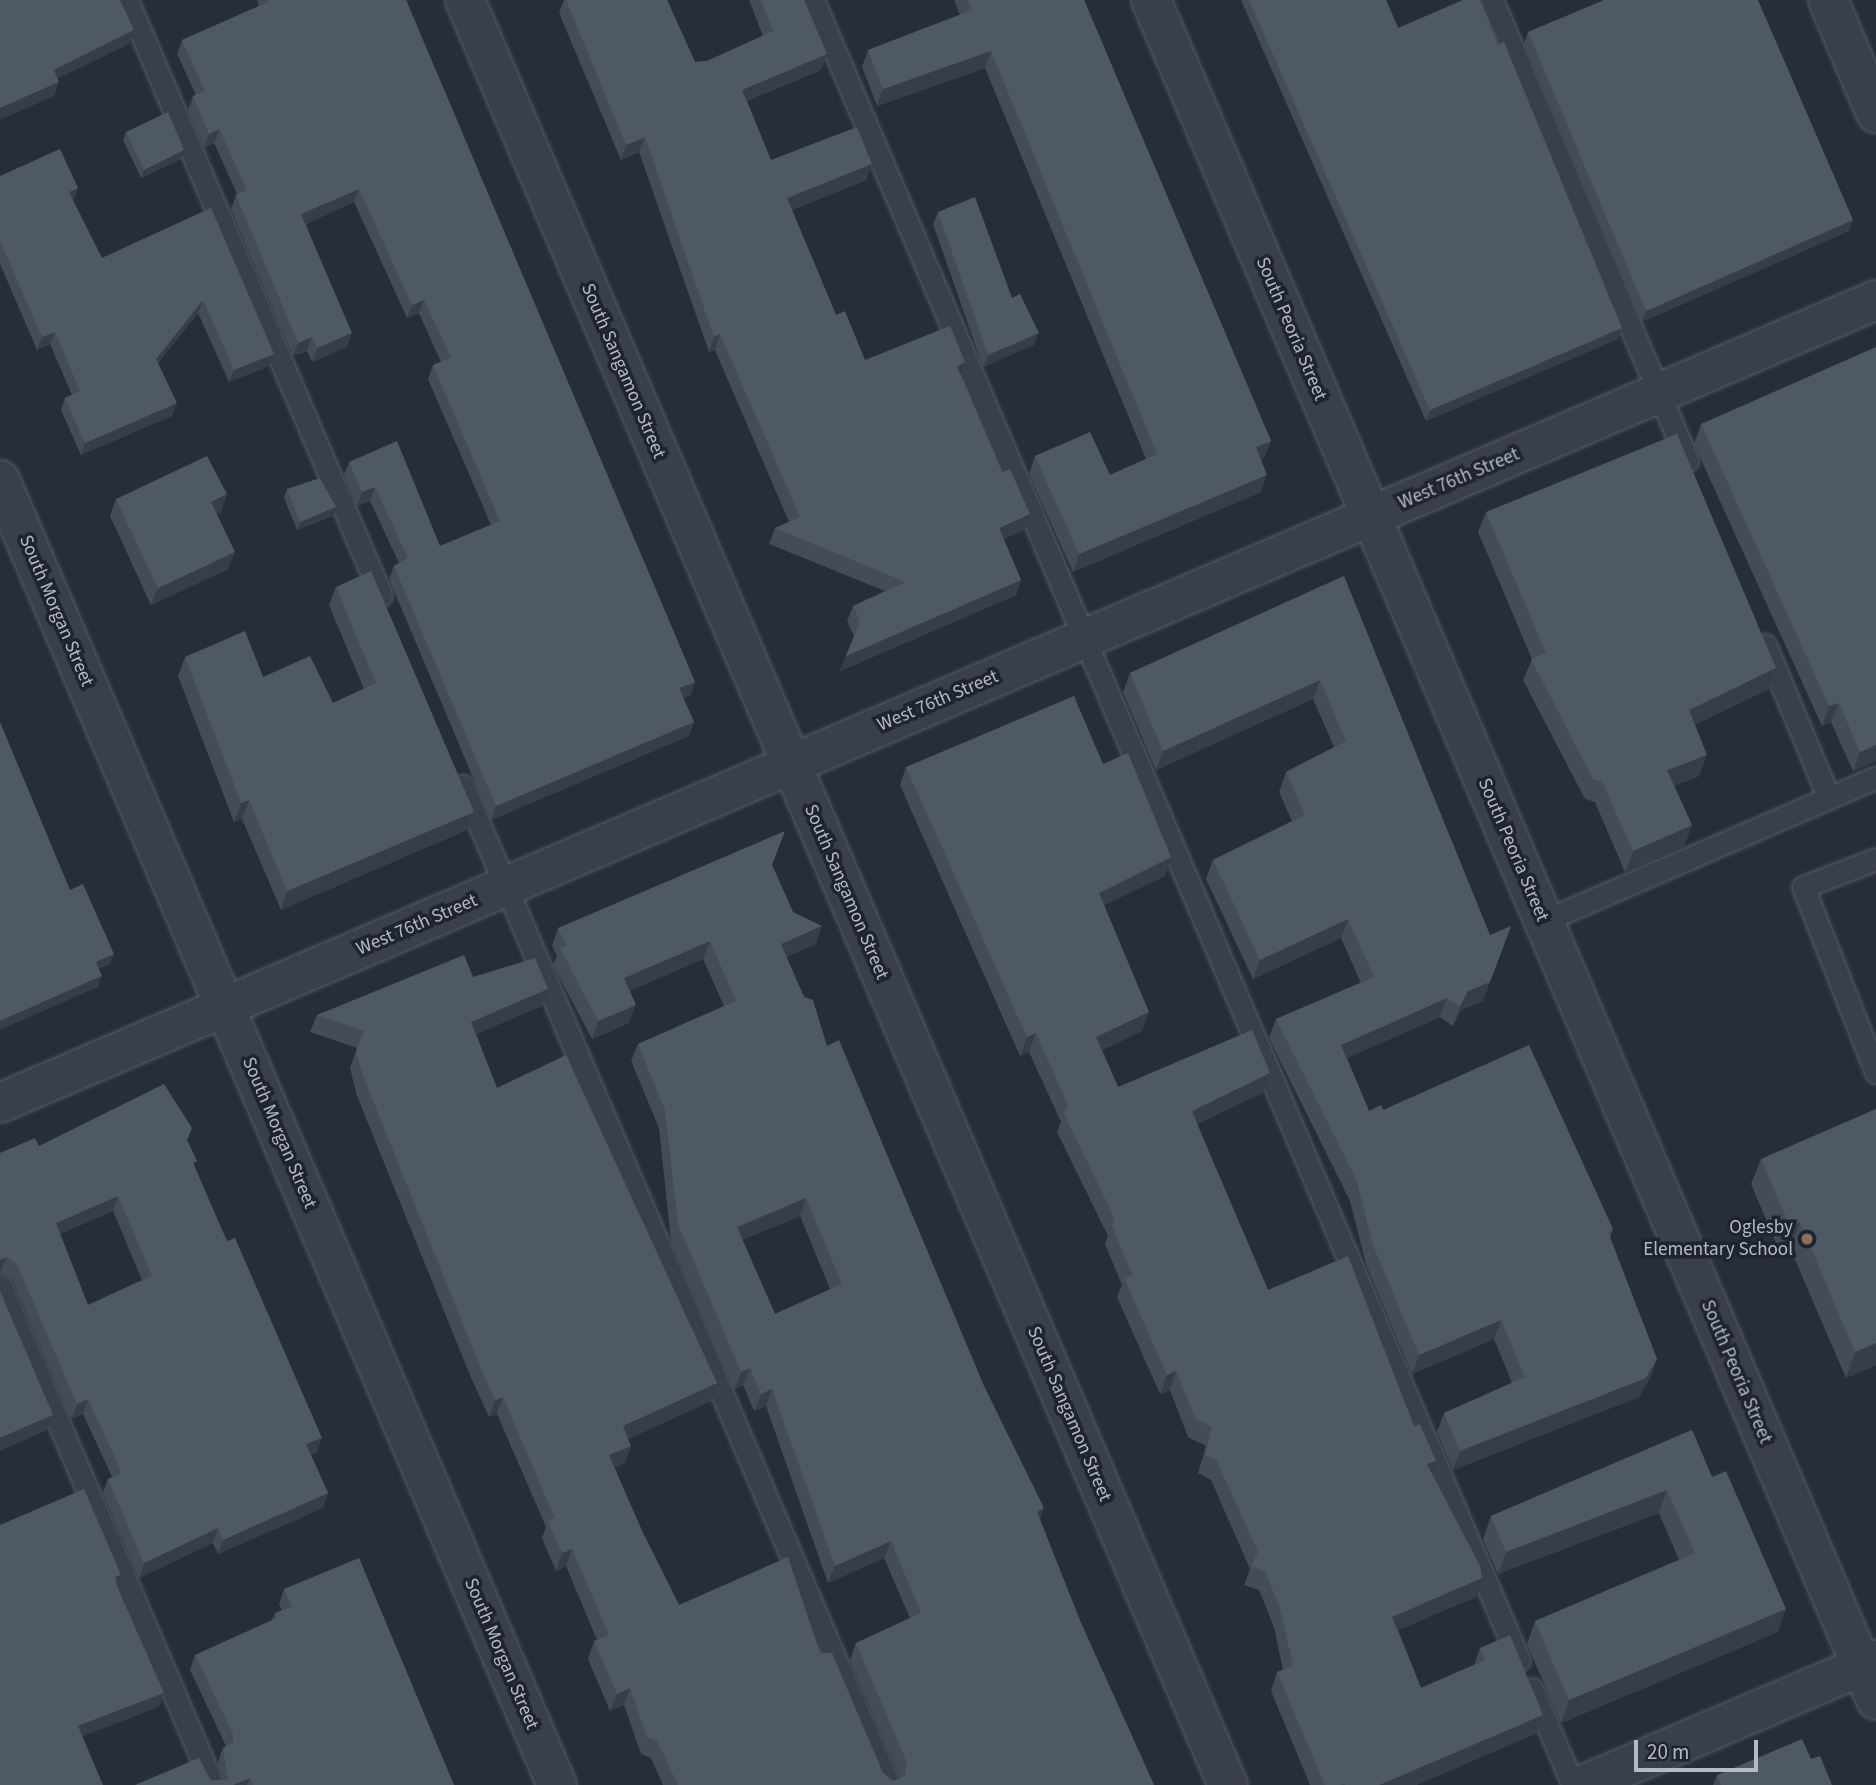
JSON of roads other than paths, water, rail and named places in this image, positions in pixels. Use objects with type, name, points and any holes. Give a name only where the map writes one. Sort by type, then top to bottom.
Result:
[{"type":"street","name":"South Sangamon Street","points":[[465,0],[1228,1785]]},
{"type":"street","name":"South Peoria Street","points":[[1151,0],[1544,921],[1869,1663],[1876,1700]]},
{"type":"street","points":[[1828,0],[1876,113]]},
{"type":"street","name":"West 76th Street","points":[[0,1103],[1876,300]]},
{"type":"street","name":"South Morgan Street","points":[[0,480],[557,1785]]},
{"type":"street","points":[[1583,1785],[1869,1663]]},
{"type":"lane","points":[[127,0],[388,612]]},
{"type":"lane","points":[[813,0],[1573,1785]]},
{"type":"lane","points":[[1492,0],[1698,485]]},
{"type":"lane","points":[[1756,622],[1829,797]]},
{"type":"lane","points":[[454,765],[889,1785]]},
{"type":"lane","points":[[1544,921],[1876,777]]},
{"type":"lane","points":[[1876,859],[1803,887],[1876,1072]]},
{"type":"lane","points":[[0,1285],[213,1785]]},
{"type":"place","name":"Oglesby Elementary School","points":[[1807,1239]]}]
